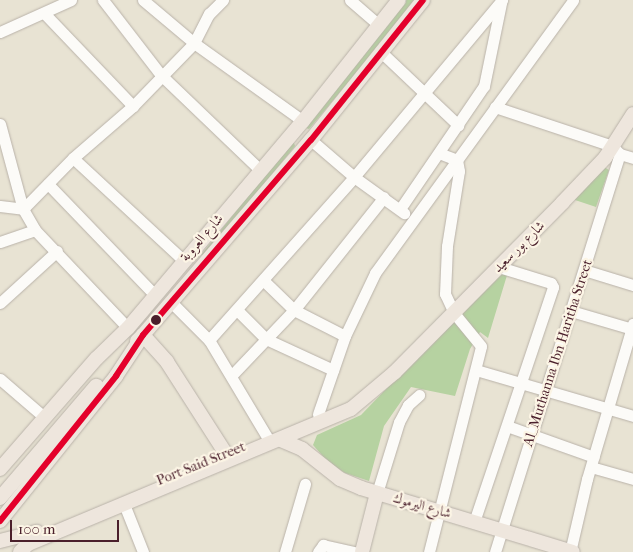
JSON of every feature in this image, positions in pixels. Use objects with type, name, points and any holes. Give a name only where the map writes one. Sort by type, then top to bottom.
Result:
[{"type":"main road","name":"شارع العروبة","points":[[2,484],[44,417],[128,328],[154,294],[299,125],[399,0]]},
{"type":"main road","name":"شارع العروبة","points":[[0,521],[116,376],[143,335],[311,140],[380,51],[423,0]]},
{"type":"main road","name":"شارع بور سعيد","points":[[395,372],[616,150],[633,114]]},
{"type":"main road","points":[[299,125],[311,140]]},
{"type":"main road","points":[[2,484],[103,364],[128,328]]},
{"type":"main road","points":[[2,484],[143,335],[167,362],[226,454]]},
{"type":"main road","points":[[20,552],[28,544],[281,440],[351,409],[395,372]]},
{"type":"main road","name":"Port Said Street","points":[[0,541],[29,535],[342,405],[395,372]]},
{"type":"main road","name":"شارع اليرموك","points":[[281,440],[302,449],[340,478],[377,493],[442,510],[501,532],[571,552]]},
{"type":"main road","points":[[362,552],[377,493]]},
{"type":"street","points":[[0,32],[72,0]]},
{"type":"street","points":[[103,0],[161,75],[260,170]]},
{"type":"street","points":[[143,0],[194,43],[299,125]]},
{"type":"street","points":[[22,209],[74,158],[133,106],[194,43],[209,14],[223,0]]},
{"type":"street","points":[[350,0],[379,25]]},
{"type":"street","points":[[209,340],[264,281],[354,177],[502,0]]},
{"type":"street","points":[[400,210],[484,86],[502,0]]},
{"type":"street","points":[[318,414],[345,336],[375,273],[573,0]]},
{"type":"street","points":[[44,13],[133,106]]},
{"type":"street","points":[[380,51],[458,125]]},
{"type":"street","points":[[495,107],[616,150],[633,158]]},
{"type":"street","points":[[0,124],[22,209],[35,230],[57,251],[128,328]]},
{"type":"street","points":[[311,140],[354,177],[384,197],[413,221]]},
{"type":"street","name":"Al_Muthanna Ibn Haritha Street","points":[[495,552],[584,270],[616,150]]},
{"type":"street","points":[[439,153],[457,160]]},
{"type":"street","points":[[74,158],[183,260]]},
{"type":"street","points":[[429,552],[442,510],[481,346],[454,313],[445,294],[444,280],[449,229],[459,175],[457,160]]},
{"type":"street","points":[[48,184],[154,294]]},
{"type":"street","points":[[232,375],[294,310],[384,197]]},
{"type":"street","points":[[0,206],[22,209]]},
{"type":"street","points":[[0,242],[35,230]]},
{"type":"street","points":[[0,303],[57,251]]},
{"type":"street","points":[[474,522],[521,384],[552,285],[499,267]]},
{"type":"street","points":[[584,270],[633,285]]},
{"type":"street","points":[[264,281],[294,310],[345,336]]},
{"type":"street","points":[[172,303],[209,340],[232,375],[267,437]]},
{"type":"street","points":[[237,310],[266,339],[333,370]]},
{"type":"street","points":[[571,311],[632,326],[592,462],[571,552]]},
{"type":"street","points":[[476,370],[633,416]]},
{"type":"street","points":[[0,379],[44,417]]},
{"type":"street","points":[[377,493],[399,422],[408,405],[419,394]]},
{"type":"street","points":[[507,426],[633,479]]},
{"type":"street","points":[[284,552],[304,484]]},
{"type":"street","points":[[124,504],[143,552]]},
{"type":"street","points":[[318,552],[323,545],[353,552]]},
{"type":"green space","points":[[406,0],[417,0],[309,129],[303,127]]},
{"type":"green space","points":[[293,140],[295,146],[206,255],[201,255]]},
{"type":"green space","points":[[604,167],[609,170],[596,207],[572,199]]},
{"type":"green space","points":[[501,270],[508,272],[488,338],[480,332],[470,349],[455,396],[411,387],[384,426],[369,481],[345,473],[328,462],[313,445],[317,435],[361,415]]},
{"type":"transit line","points":[[0,521],[116,376],[143,335],[311,140],[423,0]]}]
